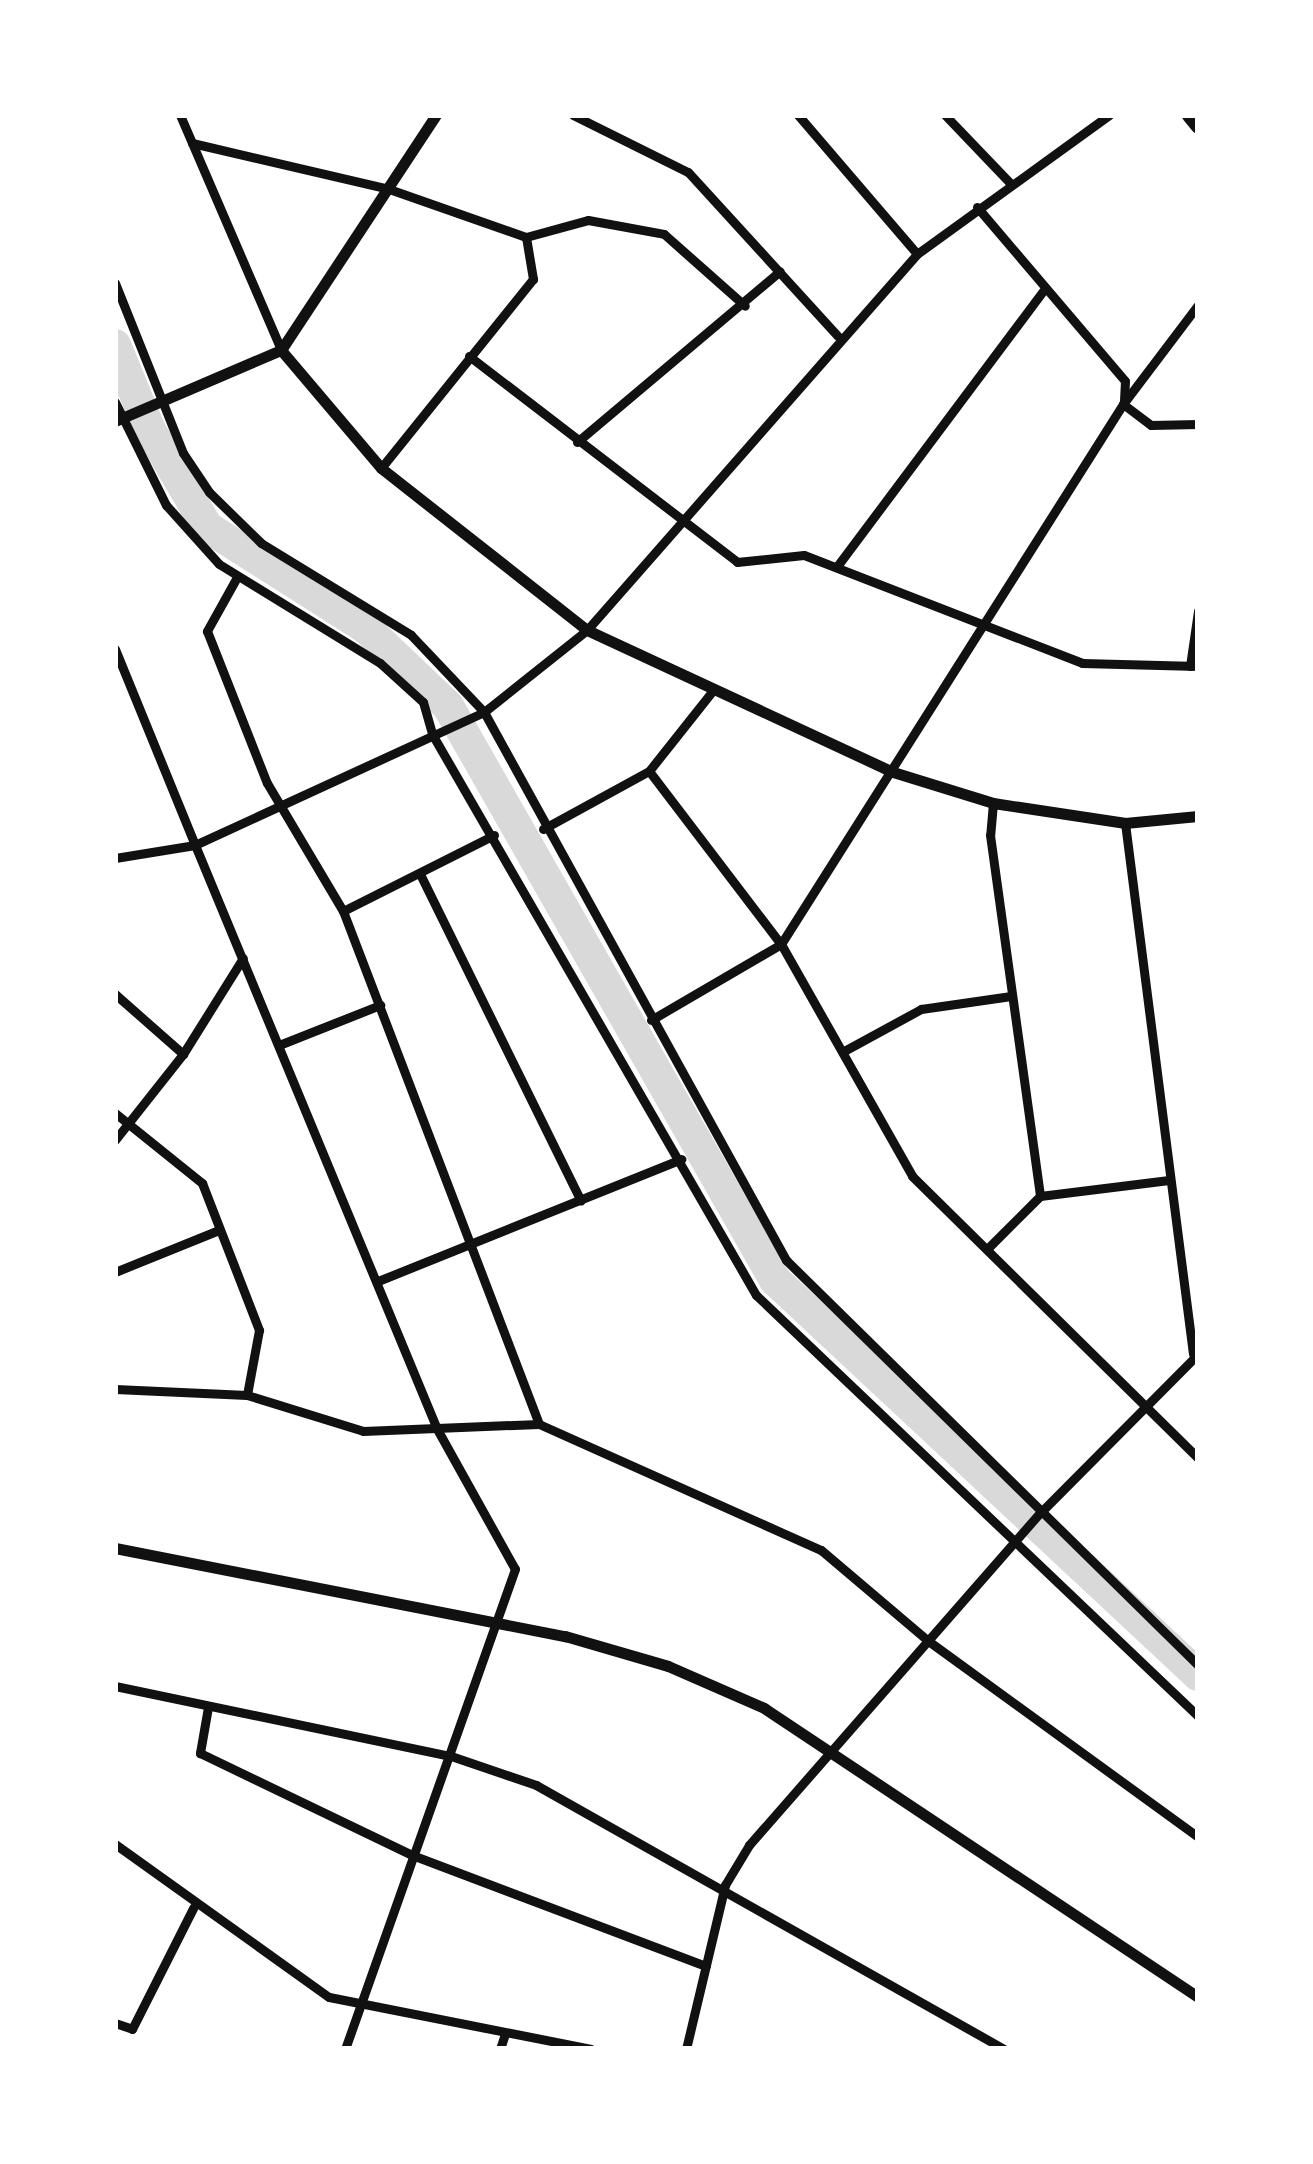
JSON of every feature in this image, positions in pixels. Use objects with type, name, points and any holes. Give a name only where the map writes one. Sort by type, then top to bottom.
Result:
[{"type":"main road","points":[[1189,115],[1198,126]]},
{"type":"street","points":[[180,115],[281,350],[381,468],[587,630],[893,772],[993,803],[1125,823],[1198,816]]},
{"type":"street","points":[[122,417],[281,350],[436,115]]},
{"type":"street","points":[[572,115],[688,172],[838,336]]},
{"type":"street","points":[[798,115],[916,254]]},
{"type":"street","points":[[945,115],[1010,183]]},
{"type":"street","points":[[115,858],[195,846],[484,712],[587,630],[838,336],[916,254],[1109,115]]},
{"type":"street","points":[[192,143],[389,189],[526,238],[588,220],[664,234],[745,306]]},
{"type":"street","points":[[977,207],[1043,292],[1126,381],[1123,404]]},
{"type":"street","points":[[381,468],[532,279],[526,238]]},
{"type":"street","points":[[578,442],[745,306],[780,272]]},
{"type":"street","points":[[115,282],[161,402],[194,474],[239,524],[411,634],[484,712],[543,829],[786,1260],[1198,1665]]},
{"type":"street","points":[[838,565],[1043,292]]},
{"type":"street","points":[[651,1020],[781,944],[986,626],[1123,404],[1198,305]]},
{"type":"street","points":[[469,356],[679,524],[737,562],[804,555],[1082,663],[1194,666],[1198,611]]},
{"type":"street","points":[[115,402],[166,505],[237,577],[380,662],[424,702],[432,734],[494,835],[756,1295],[1198,1716]]},
{"type":"street","points":[[1123,404],[1151,425],[1198,424]]},
{"type":"street","points":[[237,577],[207,630],[282,805],[343,911],[474,1244],[539,1424]]},
{"type":"street","points":[[115,649],[436,1429],[515,1568],[345,2049]]},
{"type":"street","points":[[543,829],[649,771],[714,689]]},
{"type":"street","points":[[649,771],[781,944],[912,1176],[1198,1458]]},
{"type":"street","points":[[993,803],[1012,996],[1040,1196]]},
{"type":"street","points":[[686,2049],[725,1886],[808,1767],[831,1752],[1040,1513],[1195,1354],[1169,1180],[1125,823]]},
{"type":"street","points":[[343,911],[494,835]]},
{"type":"street","points":[[420,874],[581,1201]]},
{"type":"street","points":[[115,1140],[183,1054],[243,958]]},
{"type":"street","points":[[115,994],[183,1054]]},
{"type":"street","points":[[844,1051],[921,1009],[1012,996]]},
{"type":"street","points":[[280,1046],[380,1006]]},
{"type":"street","points":[[115,1113],[202,1183],[259,1330],[248,1394]]},
{"type":"street","points":[[378,1282],[680,1159]]},
{"type":"street","points":[[987,1248],[1040,1196],[1169,1180]]},
{"type":"street","points":[[115,1272],[219,1230]]},
{"type":"street","points":[[115,1390],[248,1394],[363,1431],[539,1424],[821,1550],[927,1640],[1198,1837]]},
{"type":"street","points":[[115,1548],[498,1622],[668,1666],[764,1708],[1198,1997]]},
{"type":"street","points":[[115,1686],[451,1756],[536,1785],[725,1886],[1004,2049]]},
{"type":"street","points":[[208,1707],[200,1753],[412,1856],[706,1966]]},
{"type":"street","points":[[115,1844],[194,1908],[329,1996],[360,2006],[590,2049]]},
{"type":"street","points":[[115,2023],[132,2029],[194,1908]]},
{"type":"street","points":[[500,2049],[505,2034]]},
{"type":"waterway","points":[[115,345],[149,428],[207,527],[366,628],[448,706],[775,1280],[1198,1675]]}]
